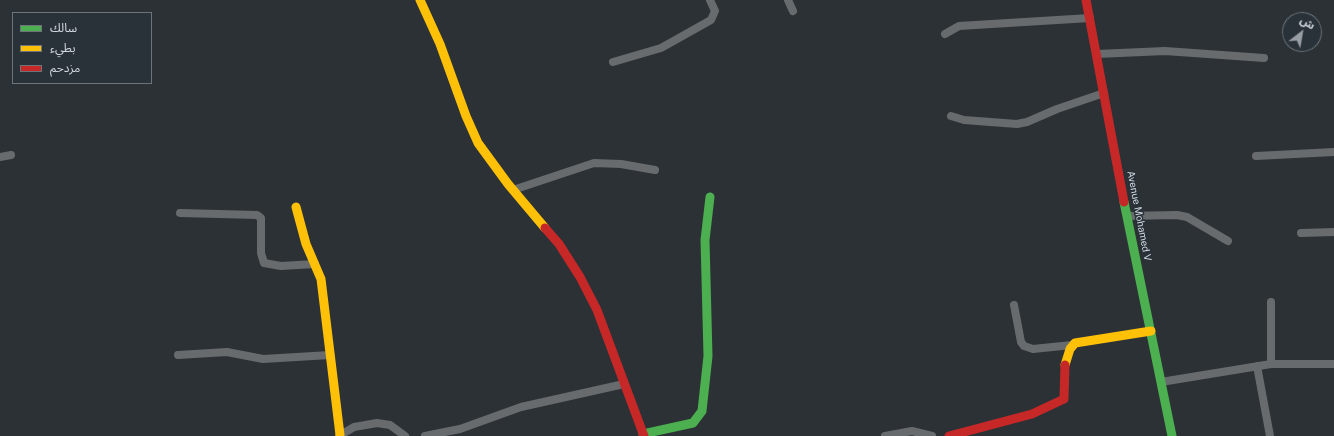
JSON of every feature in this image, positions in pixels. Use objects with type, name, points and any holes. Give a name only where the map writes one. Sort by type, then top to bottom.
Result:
[{"type":"street","points":[[420,0],[440,44],[471,128],[486,156],[559,244],[580,277],[597,310],[643,435],[693,423],[702,411],[708,356],[705,240],[710,197]]},
{"type":"street","points":[[613,62],[662,48],[711,20],[714,11],[710,0]]},
{"type":"street","points":[[788,0],[793,11]]},
{"type":"street","name":"Avenue Mohamed V","points":[[1086,0],[1127,216],[1172,436]]},
{"type":"street","points":[[945,34],[950,29],[959,26],[1090,18]]},
{"type":"street","points":[[1097,54],[1185,52],[1264,58]]},
{"type":"street","points":[[951,116],[964,120],[1017,124],[1027,122],[1057,109],[1104,93]]},
{"type":"street","points":[[1256,156],[1334,152]]},
{"type":"street","points":[[0,157],[11,155]]},
{"type":"street","points":[[513,190],[594,163],[621,164],[655,170]]},
{"type":"street","points":[[296,207],[306,244],[321,279],[340,435],[354,427],[377,423],[390,425],[405,436]]},
{"type":"street","points":[[180,213],[257,215],[261,218],[261,253],[264,263],[281,266],[315,264]]},
{"type":"street","points":[[1127,216],[1177,215],[1187,217],[1228,241]]},
{"type":"street","points":[[1301,233],[1334,232]]},
{"type":"street","points":[[1271,302],[1271,364]]},
{"type":"street","points":[[1014,306],[1021,342],[1024,346],[1033,349],[1072,345],[1150,331]]},
{"type":"street","points":[[949,436],[1032,414],[1064,399],[1064,367],[1072,345]]},
{"type":"street","points":[[178,355],[227,352],[263,359],[330,355]]},
{"type":"street","points":[[1161,382],[1271,364],[1334,364]]},
{"type":"street","points":[[1257,366],[1270,436]]},
{"type":"street","points":[[425,436],[460,429],[522,407],[624,384]]},
{"type":"street","points":[[885,436],[912,431],[932,436]]},
{"type":"traffic: fast","points":[[643,434],[693,423],[702,411],[708,356],[705,240],[710,197]]},
{"type":"traffic: fast","points":[[1124,202],[1172,436]]},
{"type":"traffic: slow","points":[[420,0],[440,44],[466,116],[478,143],[508,184],[545,228]]},
{"type":"traffic: slow","points":[[296,207],[306,244],[321,279],[340,435]]},
{"type":"traffic: slow","points":[[1065,365],[1070,349],[1075,343],[1151,331]]},
{"type":"traffic: jam","points":[[1086,0],[1124,202]]},
{"type":"traffic: jam","points":[[545,228],[559,244],[580,277],[597,310],[644,436]]},
{"type":"traffic: jam","points":[[949,436],[1032,414],[1064,399],[1065,365]]}]
